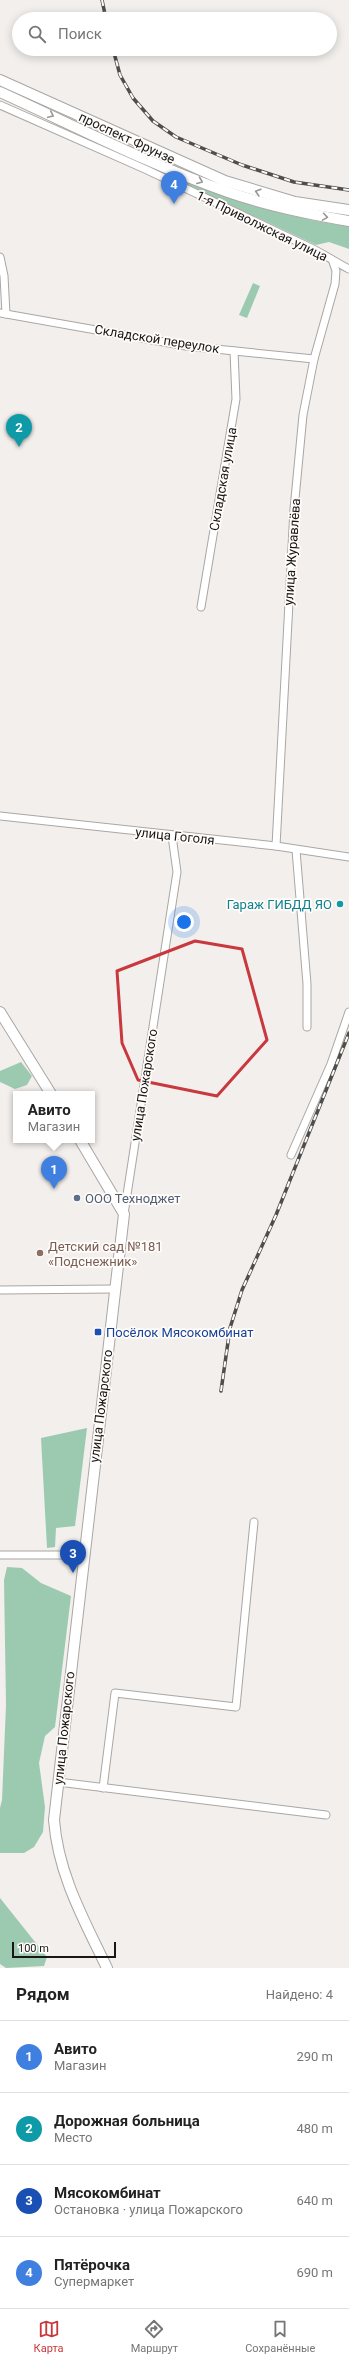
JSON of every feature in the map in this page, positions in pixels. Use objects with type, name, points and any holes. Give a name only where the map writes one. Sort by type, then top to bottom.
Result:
[{"type":"street","name":"проспект Фрунзе","points":[[0,80],[228,192],[278,207],[349,221]]},
{"type":"street","name":"проспект Фрунзе","points":[[0,92],[153,156],[257,192],[295,202],[349,210]]},
{"type":"street","name":"1-я Приволжская улица","points":[[0,105],[147,170],[330,257],[333,262],[349,269]]},
{"type":"street","points":[[147,170],[153,156]]},
{"type":"street","points":[[0,257],[4,276],[3,314]]},
{"type":"street","name":"улица Журавлёва","points":[[276,846],[294,509],[303,415],[314,359],[335,284],[336,271],[333,262]]},
{"type":"street","name":"Складской переулок","points":[[3,314],[186,346],[314,359]]},
{"type":"street","name":"Складская улица","points":[[201,607],[236,399],[234,351]]},
{"type":"street","name":"улица Гоголя","points":[[0,816],[172,836],[276,846],[349,857]]},
{"type":"street","name":"улица Пожарского","points":[[106,1968],[74,1899],[59,1858],[54,1820],[83,1555],[124,1214],[176,879],[176,859],[172,836]]},
{"type":"street","points":[[296,850],[307,984],[307,1027]]},
{"type":"street","points":[[0,1012],[49,1091]]},
{"type":"street","points":[[291,1155],[331,1064],[349,1012]]},
{"type":"street","points":[[82,1143],[124,1214]]},
{"type":"street","points":[[0,1290],[115,1289]]},
{"type":"street","points":[[103,1788],[115,1693],[236,1707],[254,1522]]},
{"type":"street","points":[[0,1555],[83,1555]]},
{"type":"street","points":[[58,1782],[326,1815]]},
{"type":"highlighted area","points":[[195,941],[242,949],[267,1040],[217,1096],[138,1080],[122,1043],[117,971]]},
{"type":"green space","points":[[160,168],[252,204],[299,217],[349,226],[349,249],[329,242],[316,245],[162,173]]},
{"type":"green space","points":[[253,283],[260,286],[247,318],[239,315]]},
{"type":"green space","points":[[21,1062],[32,1076],[27,1085],[15,1089],[0,1082],[0,1071]]},
{"type":"green space","points":[[87,1428],[75,1526],[56,1528],[55,1547],[47,1548],[41,1438]]},
{"type":"green space","points":[[7,1567],[22,1568],[41,1583],[71,1596],[55,1727],[45,1736],[39,1763],[45,1807],[43,1832],[34,1847],[24,1853],[0,1853],[0,1808],[2,1800],[6,1705],[4,1580]]},
{"type":"green space","points":[[0,1898],[47,1957],[44,1966],[6,1968],[0,1964]]},
{"type":"railway","points":[[102,0],[105,12]]},
{"type":"railway","points":[[115,56],[120,75],[133,98],[153,121],[176,137],[242,165],[294,182],[349,190]]},
{"type":"railway","points":[[221,1391],[230,1328],[242,1290],[276,1215],[349,1033]]},
{"type":"place","name":"Пятёрочка","points":[[174,204]]},
{"type":"place","name":"Дорожная больница","points":[[19,447]]},
{"type":"place","name":"Гараж ГИБДД ЯО","points":[[340,904]]},
{"type":"place","name":"Авито","points":[[54,1189]]},
{"type":"place","name":"ООО Техноджет","points":[[77,1198]]},
{"type":"place","name":"Детский сад №181 «Подснежник»","points":[[40,1253]]},
{"type":"place","name":"Посёлок Мясокомбинат","points":[[98,1332]]},
{"type":"place","name":"Мясокомбинат","points":[[73,1573]]}]
